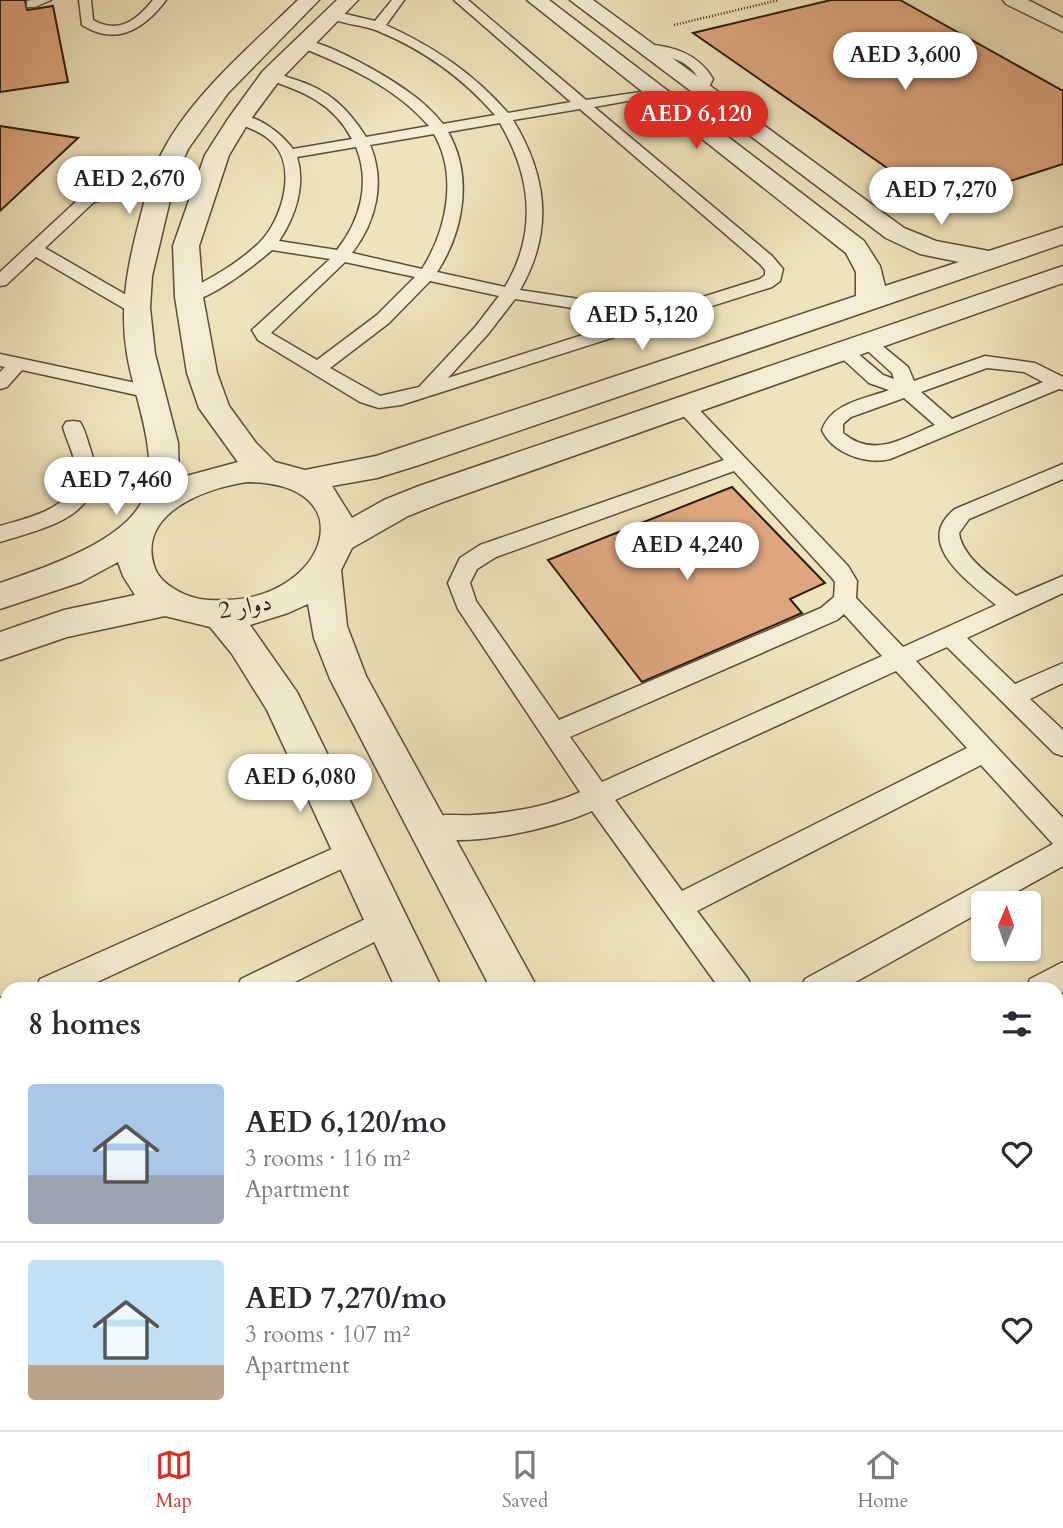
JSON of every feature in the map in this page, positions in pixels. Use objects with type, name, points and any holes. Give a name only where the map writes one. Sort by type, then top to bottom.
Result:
[{"type":"street","name":"دوار 2","points":[[309,0],[205,107],[176,148],[159,191],[139,276],[136,308],[141,354],[162,443],[164,472],[135,552],[139,575],[155,594],[167,602],[201,612],[220,614],[271,605],[301,590],[331,556],[396,508],[1063,274]]},
{"type":"street","points":[[537,0],[855,247],[869,268],[872,279],[869,301]]},
{"type":"street","points":[[580,0],[895,233],[939,251],[991,259]]},
{"type":"street","points":[[1013,0],[1063,26]]},
{"type":"street","points":[[266,471],[245,450],[214,408],[202,373],[189,297],[186,246],[217,155],[239,118],[271,76],[340,8]]},
{"type":"street","points":[[302,481],[408,458],[1063,235]]},
{"type":"street","points":[[0,596],[69,572],[107,553],[173,494],[208,478],[227,473],[266,471],[314,487],[332,505],[339,528],[331,556],[324,610],[331,638],[349,679],[511,982]]},
{"type":"street","points":[[0,646],[64,624],[167,602]]},
{"type":"street","points":[[220,614],[245,643],[283,703],[416,982]]},
{"type":"lane","points":[[31,4],[45,0]]},
{"type":"lane","points":[[85,0],[87,22],[94,27],[108,30],[126,28],[140,22],[160,0]]},
{"type":"lane","points":[[378,26],[398,0]]},
{"type":"lane","points":[[271,76],[305,87],[334,104],[361,141],[372,169],[371,198],[351,244],[341,256],[318,282],[261,330],[264,336],[316,369],[379,402],[394,401],[766,283],[774,277],[774,269],[460,0]]},
{"type":"lane","points":[[340,8],[412,41],[482,89],[506,117],[523,146],[534,188],[534,226],[526,261],[509,293],[501,307],[425,391]]},
{"type":"lane","points":[[305,44],[348,60],[397,89],[439,129],[447,143],[456,177],[452,217],[441,250],[426,274],[381,322],[316,369]]},
{"type":"lane","points":[[289,154],[656,92]]},
{"type":"lane","points":[[189,297],[236,270],[268,244],[286,213],[295,183],[289,154],[281,141],[267,130],[239,118]]},
{"type":"lane","points":[[0,281],[88,199],[117,192],[205,189]]},
{"type":"lane","points":[[268,244],[341,256],[509,293],[661,316]]},
{"type":"lane","points":[[34,249],[136,308]]},
{"type":"lane","points":[[855,347],[876,379],[907,390],[949,427]]},
{"type":"lane","points":[[855,347],[901,371],[907,390]]},
{"type":"lane","points":[[0,383],[9,362],[150,392]]},
{"type":"lane","points":[[999,362],[1028,367],[1062,385],[883,454],[860,453],[848,449],[835,436],[834,423],[844,413],[973,365],[999,362]]},
{"type":"lane","points":[[684,405],[840,572],[846,581],[845,600],[1063,836]]},
{"type":"lane","points":[[0,534],[56,514],[77,498],[83,488],[86,470],[73,427]]},
{"type":"lane","points":[[733,982],[553,733],[466,603],[459,583],[461,573],[477,557],[488,551],[736,463]]},
{"type":"lane","points":[[1014,607],[957,555],[948,537],[949,528],[962,514],[1063,471]]},
{"type":"lane","points":[[429,827],[464,828],[534,820],[598,798],[1063,584]]},
{"type":"lane","points":[[553,733],[828,614],[845,600]]},
{"type":"lane","points":[[951,636],[1063,746]]},
{"type":"lane","points":[[1013,696],[1063,672]]},
{"type":"lane","points":[[679,906],[985,751]]},
{"type":"lane","points":[[65,982],[352,852]]},
{"type":"lane","points":[[828,982],[1063,852]]},
{"type":"lane","points":[[265,982],[386,922]]},
{"type":"path","points":[[637,42],[779,0]]},
{"type":"building","points":[[0,0],[25,0],[27,10],[53,6],[68,82],[0,92]]},
{"type":"building","points":[[831,0],[900,0],[1063,91],[1063,164],[939,204],[693,33]]},
{"type":"building","points":[[0,126],[78,138],[0,211]]},
{"type":"building","points":[[732,487],[825,583],[790,599],[802,613],[642,682],[548,560]]}]
